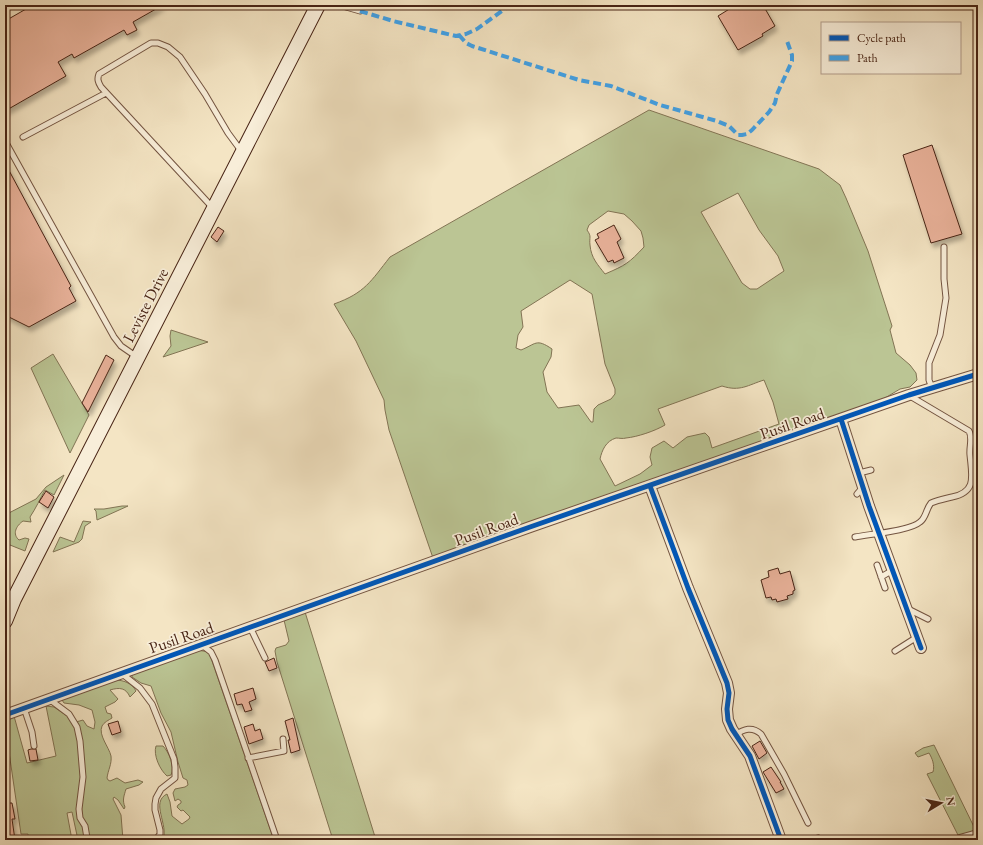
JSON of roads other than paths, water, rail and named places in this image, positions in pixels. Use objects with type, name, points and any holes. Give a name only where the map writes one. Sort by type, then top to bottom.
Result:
[{"type":"main road","name":"Leviste Drive","points":[[5,621],[14,600],[318,5]]},
{"type":"street","name":"Pusil Road","points":[[5,715],[50,700],[120,672],[909,395],[978,374]]},
{"type":"street","points":[[841,419],[859,473],[860,491],[879,533],[921,648]]},
{"type":"street","points":[[650,486],[688,588],[727,684],[729,693],[727,715],[730,725],[752,761],[781,840]]},
{"type":"street","points":[[960,840],[978,835]]},
{"type":"lane","points":[[339,5],[360,11]]},
{"type":"lane","points":[[214,208],[106,93],[98,83],[100,74],[145,45],[151,43],[162,44],[173,51],[180,58],[205,94],[228,133],[242,152]]},
{"type":"lane","points":[[23,137],[106,93]]},
{"type":"lane","points":[[5,141],[114,337],[121,346],[138,357]]},
{"type":"lane","points":[[932,388],[929,380],[929,363],[940,335],[946,298],[944,279],[944,247]]},
{"type":"lane","points":[[855,537],[917,524],[922,521],[928,506],[931,503],[963,494],[969,489],[972,483],[969,447],[971,436],[969,431],[909,395]]},
{"type":"lane","points":[[859,473],[871,470]]},
{"type":"lane","points":[[877,565],[885,588]]},
{"type":"lane","points":[[881,577],[893,570]]},
{"type":"lane","points":[[907,608],[928,619]]},
{"type":"lane","points":[[250,627],[265,658]]},
{"type":"lane","points":[[895,651],[917,637]]},
{"type":"lane","points":[[202,644],[210,650],[214,656],[277,840]]},
{"type":"lane","points":[[120,672],[147,696],[154,709],[174,762],[175,778],[160,791],[155,804],[160,830],[160,834],[156,840]]},
{"type":"lane","points":[[50,700],[69,714],[75,721],[79,732],[83,777],[79,809],[80,818],[85,826],[87,838]]},
{"type":"lane","points":[[24,708],[32,732],[34,746]]},
{"type":"lane","points":[[735,735],[742,730],[749,729],[755,730],[761,734],[784,774],[808,823]]},
{"type":"lane","points":[[248,758],[283,751],[285,748],[283,739]]}]
